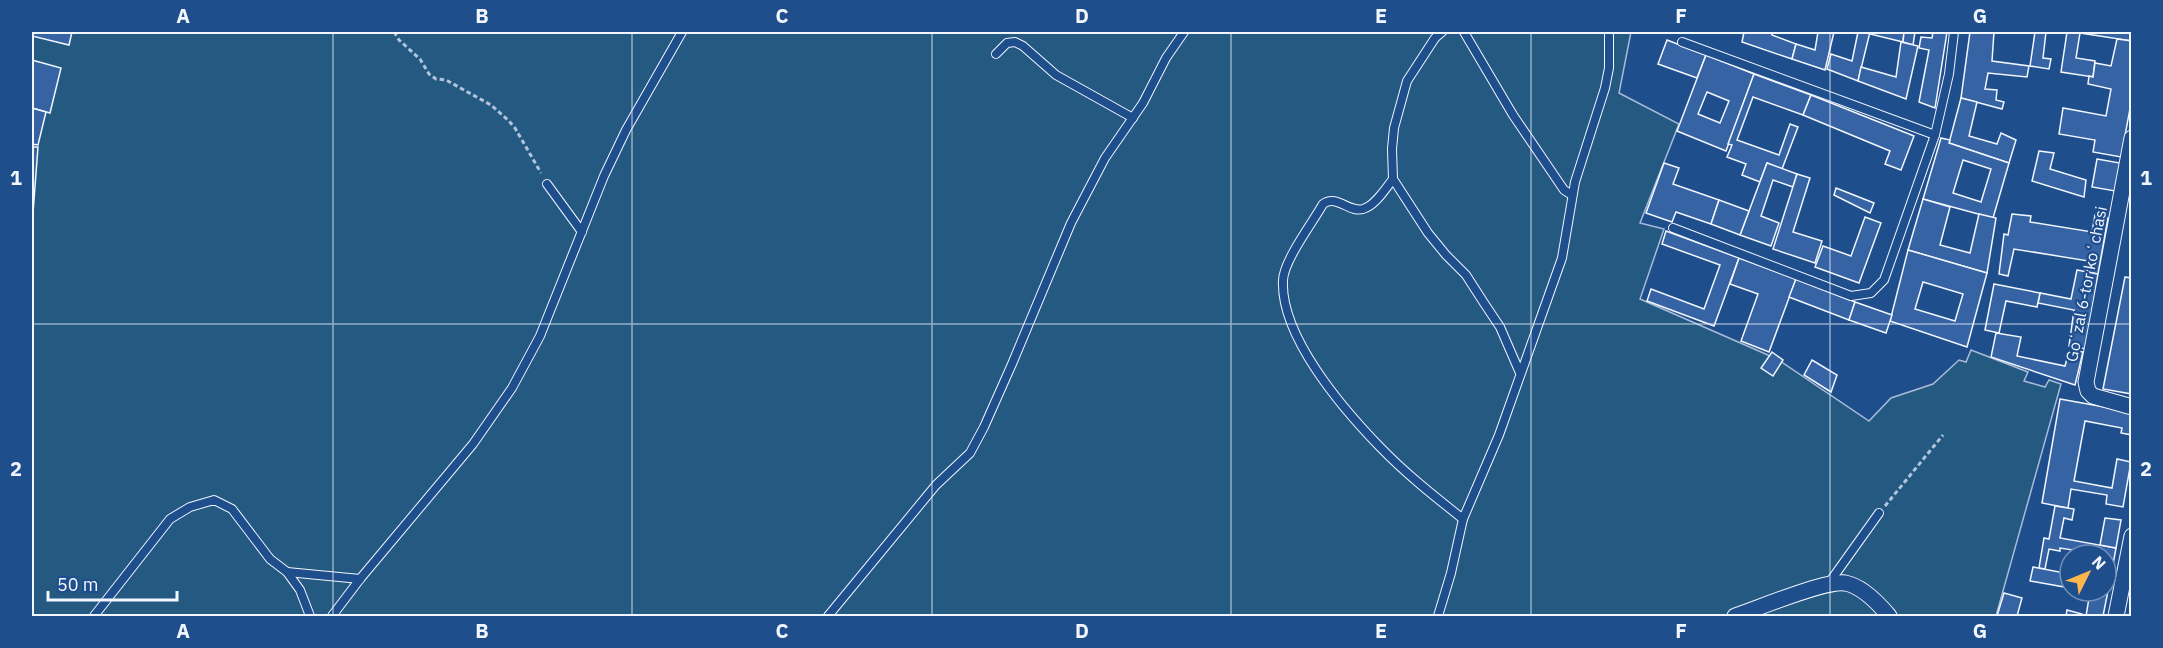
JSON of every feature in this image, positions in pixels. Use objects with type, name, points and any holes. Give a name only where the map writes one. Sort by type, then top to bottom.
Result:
[{"type":"street","name":"Goʻzal 6-tor koʻchasi","points":[[2132,138],[2086,382],[2088,391],[2093,396],[2132,407]]},
{"type":"street","points":[[2116,616],[2132,536]]},
{"type":"street","points":[[1735,616],[1829,583],[1847,583],[1864,592],[1888,616]]},
{"type":"lane","points":[[332,616],[360,579],[473,444],[512,388],[540,336],[604,176],[626,130],[682,32]]},
{"type":"lane","points":[[828,616],[936,485],[970,453],[1012,364],[1071,223],[1105,158],[1143,103],[1184,32]]},
{"type":"lane","points":[[1442,32],[1435,38],[1407,81],[1394,128],[1393,179],[1428,232],[1466,275],[1500,327],[1521,373]]},
{"type":"lane","points":[[1464,32],[1513,115],[1564,190],[1572,195]]},
{"type":"lane","points":[[1438,616],[1451,573],[1462,519],[1499,435],[1562,258],[1575,182],[1605,88],[1609,68],[1609,32]]},
{"type":"lane","points":[[1673,228],[1851,296],[1871,293],[1884,280],[1935,135],[1949,74],[1954,32]]},
{"type":"lane","points":[[996,54],[1007,43],[1015,42],[1023,46],[1056,75],[1133,118]]},
{"type":"lane","points":[[1682,42],[1935,135]]},
{"type":"lane","points":[[1393,179],[1372,204],[1363,209],[1352,209],[1335,201],[1327,201],[1323,204],[1284,273],[1286,309],[1304,352],[1344,405],[1380,447],[1462,519]]},
{"type":"lane","points":[[547,184],[582,232]]},
{"type":"lane","points":[[94,616],[170,519],[190,507],[214,500],[232,509],[270,559],[287,572],[300,590],[310,616]]},
{"type":"lane","points":[[1829,583],[1879,513]]},
{"type":"lane","points":[[287,572],[360,579]]},
{"type":"path","points":[[394,32],[399,40],[420,59],[429,74],[436,79],[446,80],[491,105],[508,120],[515,128],[547,184]]},
{"type":"path","points":[[1879,513],[1943,435]]},
{"type":"shaded area","points":[[32,32],[1631,32],[1619,93],[1679,124],[1640,223],[1664,229],[1640,299],[1777,359],[1869,421],[1891,398],[1933,384],[1959,360],[1966,362],[1971,350],[2028,372],[2024,381],[2045,387],[2049,380],[2061,384],[1996,616],[32,616]]},
{"type":"building","points":[[32,32],[72,32],[69,45],[32,36]]},
{"type":"building","points":[[1744,32],[1772,32],[1772,35],[1796,44],[1792,59],[1742,42]]},
{"type":"building","points":[[1818,32],[1834,32],[1825,70],[1792,59],[1796,44],[1815,50]]},
{"type":"building","points":[[1858,32],[1870,32],[1858,81],[1827,69],[1831,54],[1852,61]]},
{"type":"building","points":[[1870,32],[1904,32],[1903,42],[1870,34]]},
{"type":"building","points":[[1904,32],[1915,32],[1913,45],[1903,42]]},
{"type":"building","points":[[1933,32],[1947,32],[1935,108],[1919,102],[1929,50],[1919,48],[1921,37],[1932,38]]},
{"type":"building","points":[[1970,32],[1994,32],[1992,61],[2029,66],[2027,77],[1988,73],[1985,89],[1997,90],[1996,100],[2004,102],[2002,109],[1961,98]]},
{"type":"building","points":[[2035,32],[2046,32],[2043,58],[2051,59],[2049,69],[2030,66]]},
{"type":"building","points":[[2067,32],[2080,33],[2076,58],[2095,61],[2093,77],[2061,72]]},
{"type":"building","points":[[2068,32],[2132,32],[2132,41],[2080,33]]},
{"type":"building","points":[[2117,39],[2132,41],[2132,98],[2121,157],[2093,152],[2095,140],[2059,134],[2063,108],[2106,116],[2111,89],[2088,84],[2089,76],[2093,77],[2095,63],[2111,66]]},
{"type":"building","points":[[1667,40],[1706,55],[1697,78],[1658,64]]},
{"type":"building","points":[[1901,42],[1918,46],[1906,99],[1858,81],[1861,67],[1896,77]]},
{"type":"building","points":[[1706,55],[1754,74],[1726,151],[1677,131]],"holes":[[[1707,92],[1729,101],[1720,123],[1698,114]]]},
{"type":"building","points":[[32,60],[61,68],[50,113],[32,108]]},
{"type":"building","points":[[1754,74],[1811,95],[1803,115],[1753,97],[1737,140],[1779,155],[1790,124],[1798,127],[1782,169],[1767,163],[1760,182],[1742,175],[1746,164],[1727,157],[1732,145],[1728,144]]},
{"type":"building","points":[[1811,95],[1914,136],[1901,170],[1885,164],[1890,151],[1803,115]]},
{"type":"building","points":[[1961,98],[1977,102],[1969,136],[1997,144],[2001,133],[2016,140],[2009,163],[1949,143]]},
{"type":"building","points":[[32,108],[46,112],[38,145],[32,144]]},
{"type":"building","points":[[1941,138],[1950,140],[1949,143],[2009,163],[1993,218],[1923,199]],"holes":[[[1963,160],[1991,169],[1981,202],[1953,193]]]},
{"type":"building","points":[[32,147],[38,147],[33,213],[32,213]]},
{"type":"building","points":[[2039,151],[2054,153],[2050,169],[2086,180],[2084,197],[2032,181]]},
{"type":"building","points":[[2097,159],[2120,163],[2115,191],[2092,187]]},
{"type":"building","points":[[1664,163],[1679,168],[1673,184],[1719,200],[1711,224],[1676,212],[1672,222],[1646,213]]},
{"type":"building","points":[[1767,163],[1797,174],[1793,187],[1773,180],[1761,216],[1779,223],[1771,246],[1740,235]]},
{"type":"building","points":[[1797,174],[1810,178],[1793,232],[1822,241],[1815,263],[1773,249]]},
{"type":"building","points":[[1836,188],[1874,203],[1870,213],[1834,195]]},
{"type":"building","points":[[1923,199],[1950,207],[1940,245],[1970,253],[1979,214],[1996,218],[1987,273],[1908,250]]},
{"type":"building","points":[[1719,200],[1749,211],[1740,235],[1711,224]]},
{"type":"building","points":[[2012,214],[2031,216],[2030,222],[2092,232],[2095,215],[2108,218],[2098,274],[2087,272],[2089,261],[2014,249],[2008,276],[1999,274],[2004,234],[2008,235]]},
{"type":"building","points":[[1865,217],[1881,223],[1859,283],[1815,267],[1823,246],[1851,256]]},
{"type":"building","points":[[1666,231],[1739,258],[1714,326],[1647,301],[1651,289],[1704,309],[1720,265],[1662,244]]},
{"type":"building","points":[[1908,250],[1987,273],[1967,347],[1890,321]],"holes":[[[1923,282],[1963,294],[1955,321],[1915,309]]]},
{"type":"building","points":[[1739,258],[1796,279],[1769,352],[1741,341],[1758,294],[1730,284]]},
{"type":"building","points":[[2077,270],[2098,274],[2086,349],[2069,346],[2074,310],[2038,303],[2040,293],[2071,299]]},
{"type":"building","points":[[2125,277],[2132,278],[2132,394],[2103,389]]},
{"type":"building","points":[[1796,279],[1855,302],[1849,320],[1789,297]]},
{"type":"building","points":[[1994,284],[2040,293],[2037,307],[2006,301],[1999,333],[1985,330]]},
{"type":"building","points":[[1855,302],[1892,315],[1886,333],[1849,320]]},
{"type":"building","points":[[1996,333],[2021,337],[2017,356],[2065,366],[2069,351],[2083,352],[2075,385],[1991,357]]},
{"type":"building","points":[[1772,352],[1783,360],[1773,376],[1761,368]]},
{"type":"building","points":[[1812,360],[1837,375],[1831,392],[1804,375]]},
{"type":"building","points":[[2060,399],[2132,412],[2132,435],[2121,433],[2122,428],[2085,421],[2074,481],[2112,488],[2117,459],[2131,462],[2123,507],[2106,504],[2107,495],[2071,489],[2068,508],[2042,503]]},
{"type":"building","points":[[2055,506],[2074,509],[2072,520],[2064,518],[2060,538],[2088,543],[2058,543],[2058,551],[2049,549],[2045,569],[2039,568],[2044,538],[2049,539]]},
{"type":"building","points":[[2105,518],[2121,520],[2117,543],[2100,543]]},
{"type":"building","points":[[2033,567],[2058,572],[2058,586],[2030,581]]},
{"type":"building","points":[[2004,593],[2022,598],[2017,616],[1997,616]]},
{"type":"building","points":[[2088,603],[2106,603],[2103,616],[2086,616]]},
{"type":"building","points":[[2067,610],[2082,614],[2082,616],[2066,616]]}]
